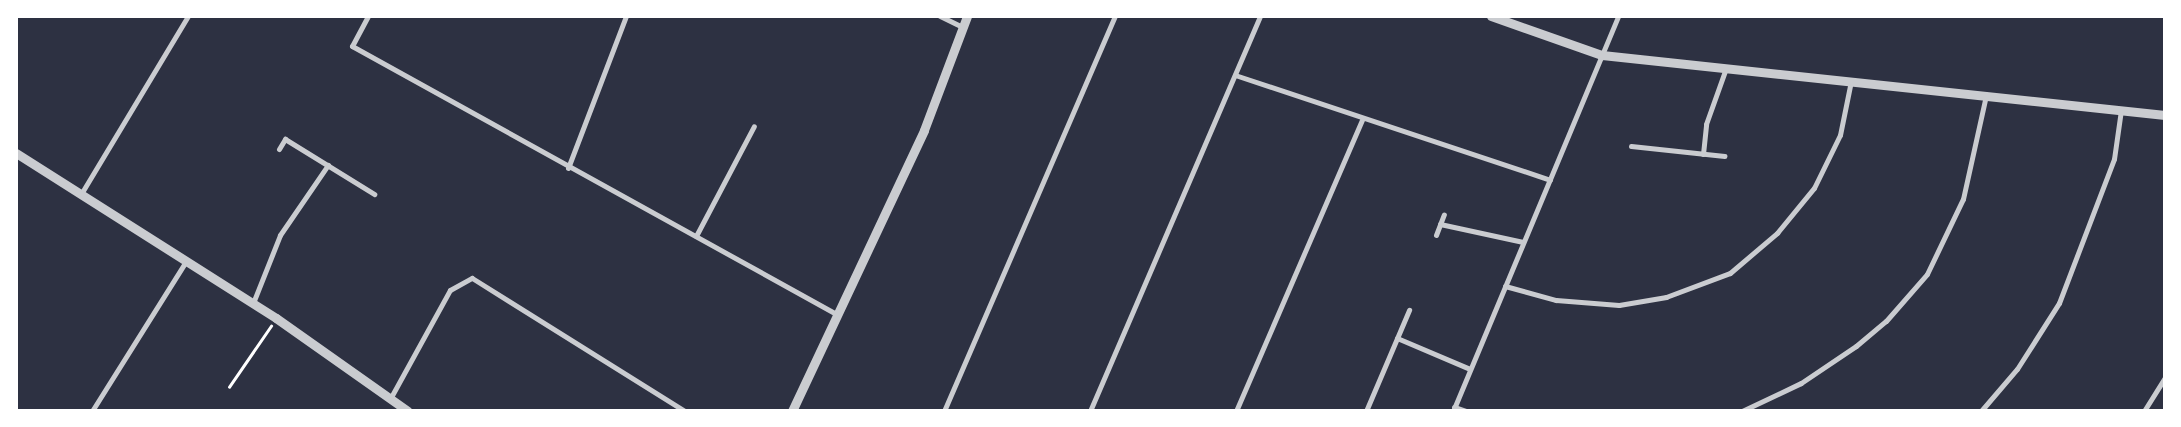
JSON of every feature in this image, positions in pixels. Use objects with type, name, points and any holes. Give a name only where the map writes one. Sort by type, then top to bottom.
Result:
[{"type":"street","points":[[81,194],[188,16]]},
{"type":"street","points":[[368,16],[352,46],[568,168],[838,315]]},
{"type":"street","points":[[568,168],[626,16]]},
{"type":"street","points":[[940,16],[963,27]]},
{"type":"street","points":[[792,411],[924,130],[968,16]]},
{"type":"street","points":[[952,411],[945,409],[1114,16]]},
{"type":"street","points":[[1090,411],[1260,16]]},
{"type":"street","points":[[1490,16],[1602,55],[1851,80],[2165,115]]},
{"type":"street","points":[[1466,411],[1453,409],[1618,16]]},
{"type":"street","points":[[1703,154],[1706,124],[1726,67]]},
{"type":"street","points":[[1235,75],[1550,180]]},
{"type":"street","points":[[1505,286],[1556,300],[1619,305],[1666,297],[1730,273],[1781,229],[1814,188],[1840,135],[1851,80]]},
{"type":"street","points":[[1742,411],[1800,383],[1856,346],[1886,321],[1927,274],[1963,199],[1986,95]]},
{"type":"street","points":[[1981,411],[2017,369],[2059,303],[2114,159],[2121,110]]},
{"type":"street","points":[[1236,411],[1363,118]]},
{"type":"street","points":[[696,236],[754,126]]},
{"type":"street","points":[[279,149],[285,139],[374,194]]},
{"type":"street","points":[[1631,146],[1724,156]]},
{"type":"street","points":[[16,153],[276,318],[408,411]]},
{"type":"street","points":[[253,303],[280,235],[328,165]]},
{"type":"street","points":[[1436,235],[1444,214]]},
{"type":"street","points":[[1440,224],[1524,242]]},
{"type":"street","points":[[92,411],[186,261]]},
{"type":"street","points":[[390,399],[450,290],[472,278],[684,411]]},
{"type":"street","points":[[1366,411],[1409,310]]},
{"type":"street","points":[[1397,338],[1470,369]]},
{"type":"street","points":[[2144,411],[2165,377]]},
{"type":"path","points":[[229,387],[276,318]]}]
